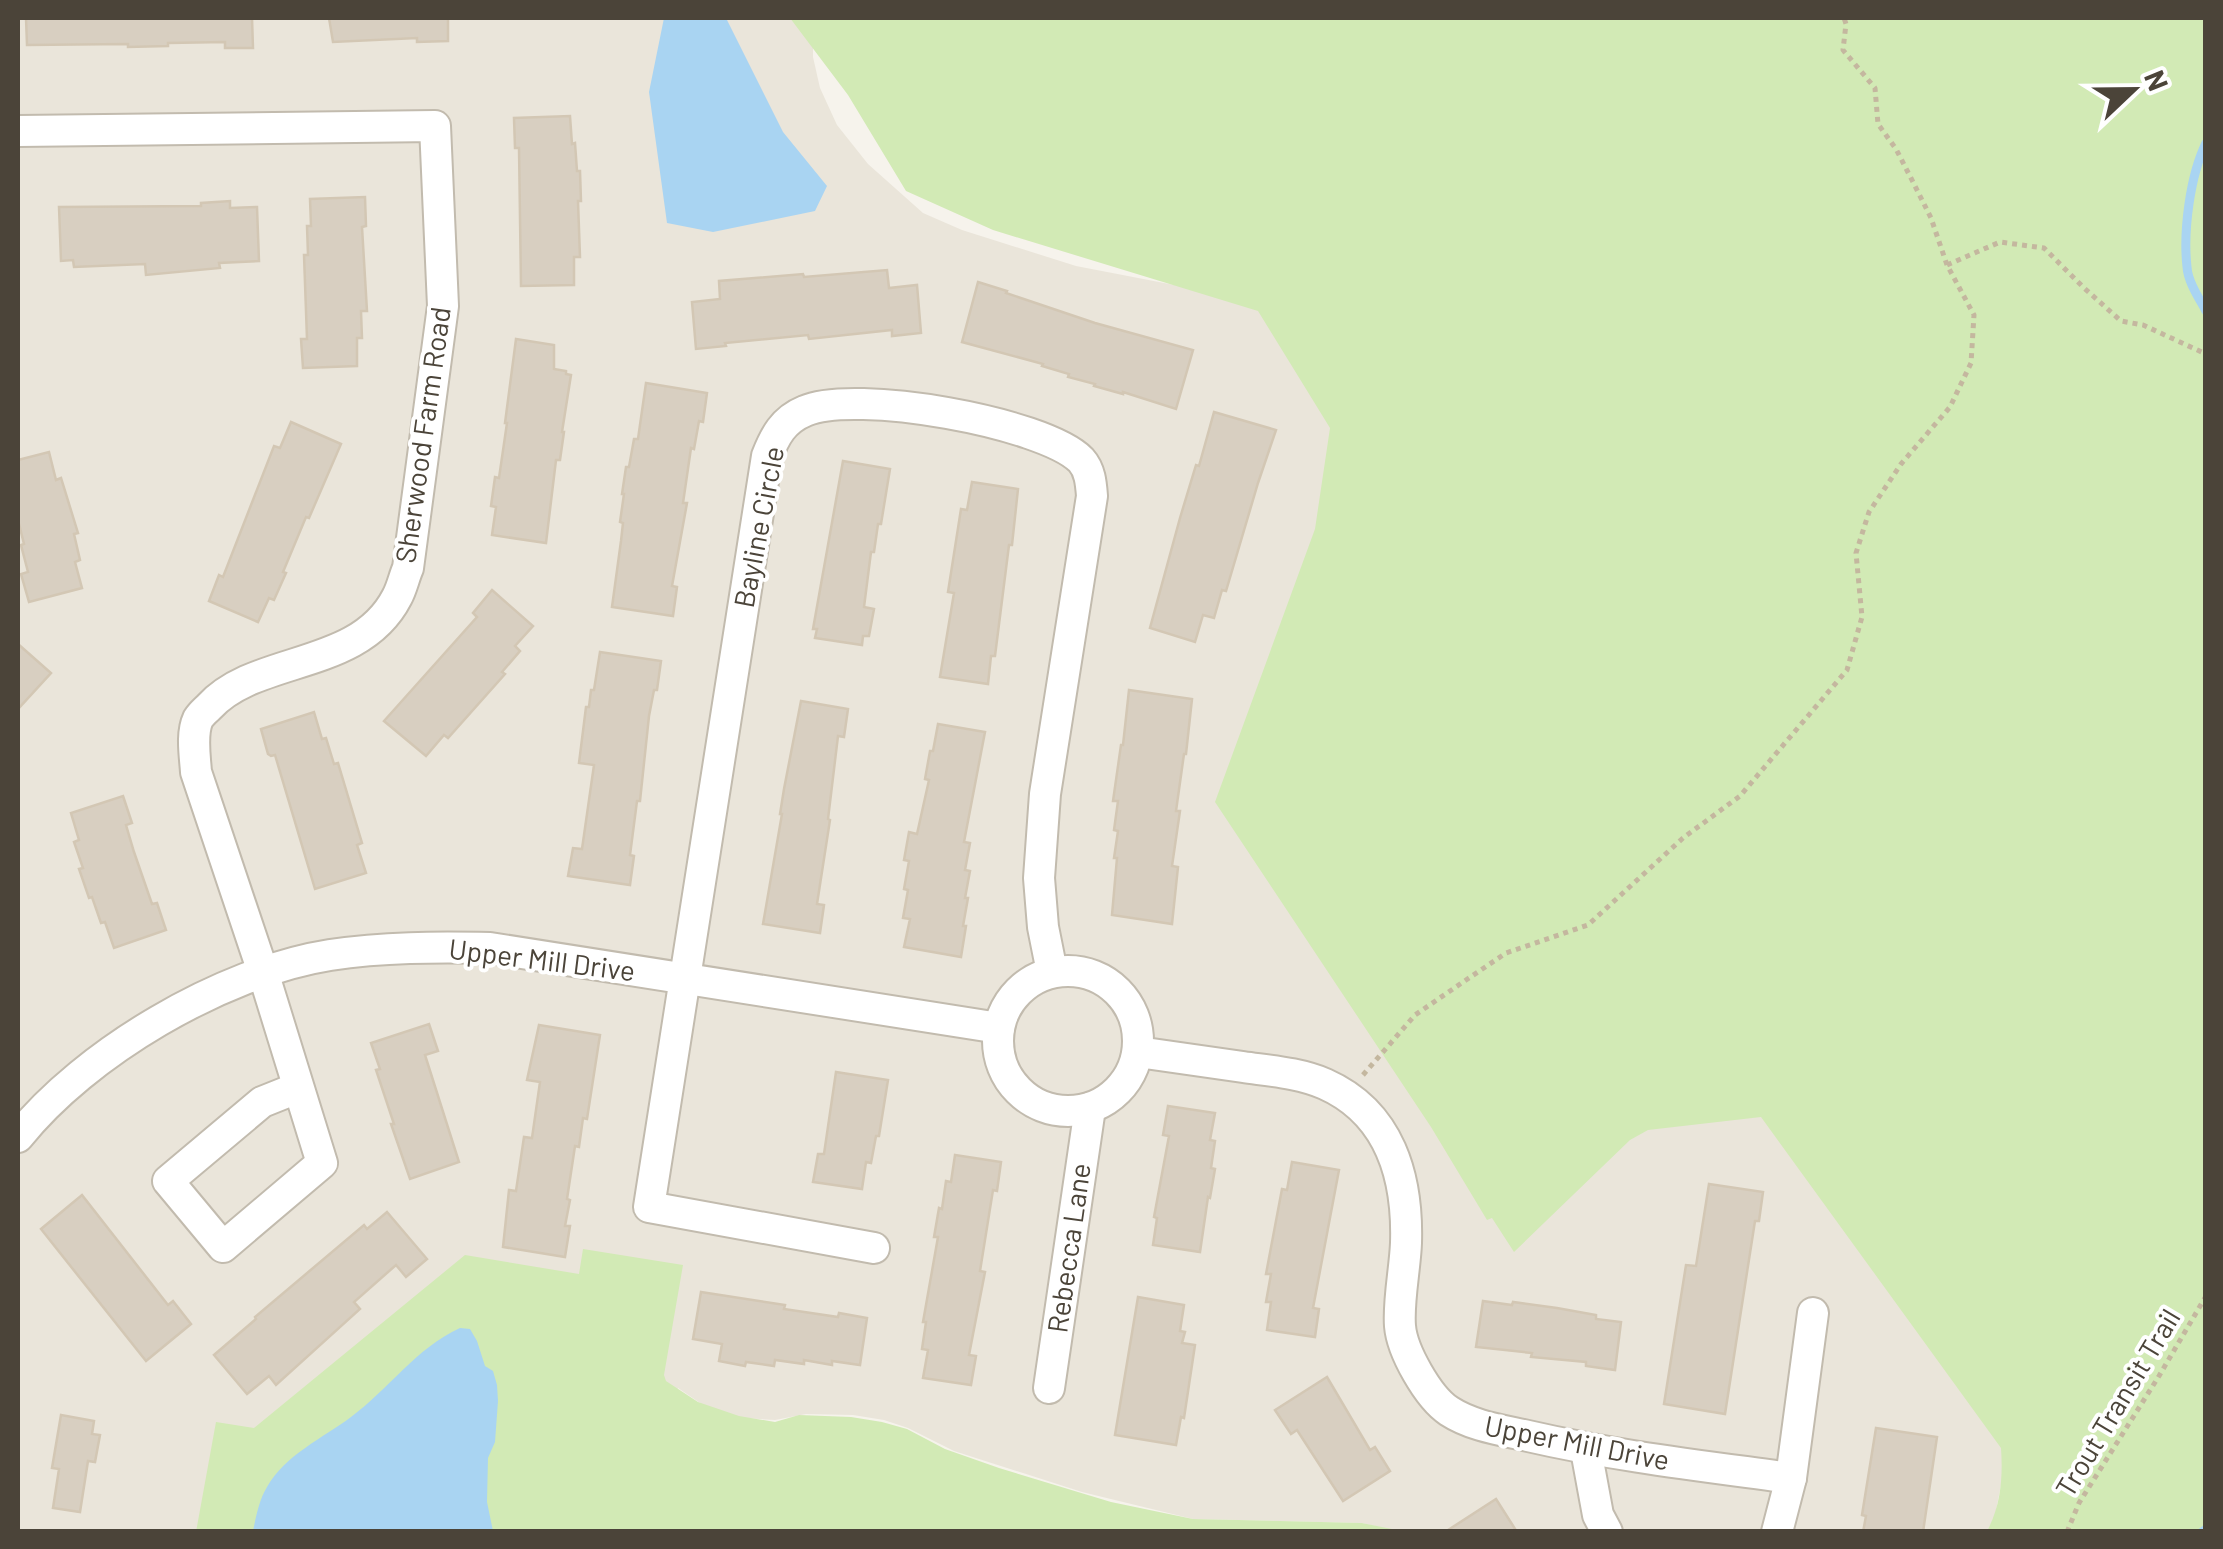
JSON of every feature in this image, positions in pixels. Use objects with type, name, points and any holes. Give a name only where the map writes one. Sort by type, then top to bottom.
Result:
[{"type":"street","name":"Sherwood Farm Road","points":[[18,130],[435,126],[443,306],[408,568],[397,598],[354,641],[240,684],[217,698],[198,719],[194,744],[196,772],[262,972]]},
{"type":"street","name":"Bayline Circle","points":[[684,980],[768,456],[777,432],[790,420],[807,409],[846,404],[897,406],[1011,426],[1066,449],[1083,461],[1090,475],[1092,496],[1044,794],[1039,878],[1052,972]]},
{"type":"street","name":"Upper Mill Drive","points":[[18,1137],[94,1064],[156,1022],[220,989],[262,972],[326,956],[410,946],[490,948],[999,1028]]},
{"type":"street","points":[[262,972],[322,1163],[223,1248],[168,1181],[262,1102],[297,1088]]},
{"type":"street","points":[[1052,972],[1086,973],[1116,989],[1130,1007],[1138,1029],[1138,1052],[1132,1071],[1122,1087],[1090,1108],[1066,1112],[1042,1106],[1022,1094],[1006,1075],[998,1052],[1005,1008],[1017,992],[1052,972]]},
{"type":"street","points":[[684,980],[648,1206],[874,1248]]},
{"type":"street","name":"Upper Mill Drive","points":[[1138,1052],[1294,1074],[1326,1084],[1355,1101],[1379,1128],[1398,1165],[1405,1204],[1400,1327],[1409,1356],[1446,1409],[1473,1424],[1586,1450],[1791,1478]]},
{"type":"street","name":"Rebecca Lane","points":[[1049,1388],[1090,1108]]},
{"type":"street","points":[[1777,1532],[1791,1478],[1813,1313]]},
{"type":"street","points":[[1586,1450],[1598,1515],[1607,1532]]},
{"type":"path","points":[[1345,1096],[1415,1015],[1453,988],[1506,953],[1588,926],[1683,838],[1740,796],[1847,670],[1862,618],[1856,553],[1869,512],[1901,464],[1950,407],[1971,364],[1974,315],[1947,265],[1931,218],[1878,124],[1875,88],[1843,50],[1844,18]]},
{"type":"path","points":[[1947,265],[2000,242],[2044,248],[2121,321],[2143,325],[2206,354]]},
{"type":"path","name":"Trout Transit Trail","points":[[2067,1532],[2079,1503],[2206,1296]]},
{"type":"shaded area","points":[[18,18],[813,18],[813,57],[820,88],[837,125],[868,164],[923,213],[962,230],[1076,266],[1190,288],[1251,293],[1728,1046],[2008,1448],[1995,1516],[1987,1531],[1402,1532],[1362,1523],[1193,1519],[1082,1492],[954,1451],[884,1420],[806,1414],[775,1420],[742,1418],[703,1405],[678,1388],[647,1531],[18,1531]]},
{"type":"green space","points":[[790,18],[2205,18],[2205,1531],[1987,1531],[2000,1491],[2001,1448],[1761,1117],[1648,1130],[1630,1140],[1514,1252],[1492,1218],[1487,1220],[1431,1127],[1215,802],[1315,529],[1330,428],[1258,311],[993,230],[906,191],[848,95]]},
{"type":"green space","points":[[583,1249],[683,1265],[664,1375],[666,1381],[698,1402],[739,1416],[775,1422],[799,1415],[882,1422],[999,1468],[1111,1502],[1193,1519],[1362,1523],[1402,1531],[196,1532],[216,1422],[254,1428],[465,1255],[579,1274]]},
{"type":"water","points":[[664,18],[726,18],[783,132],[827,186],[815,211],[713,232],[667,223],[649,92]]},
{"type":"water","points":[[460,1328],[470,1329],[497,1385],[495,1442],[488,1458],[487,1502],[493,1531],[253,1531],[264,1492],[284,1466],[365,1406],[430,1346]]},
{"type":"building","points":[[26,18],[252,18],[253,48],[225,48],[225,42],[128,47],[27,45]]},
{"type":"building","points":[[329,18],[448,18],[448,41],[417,42],[417,38],[333,42]]},
{"type":"building","points":[[570,116],[581,201],[580,257],[574,257],[574,285],[521,286],[519,148],[515,148],[514,118]]},
{"type":"building","points":[[365,197],[366,226],[362,227],[367,311],[361,311],[357,366],[303,368],[301,339],[307,339],[304,255],[308,255],[310,199]]},
{"type":"building","points":[[230,201],[230,208],[257,207],[259,261],[146,275],[145,264],[74,267],[73,260],[61,261],[59,207],[201,206]]},
{"type":"building","points":[[887,270],[889,288],[917,285],[921,333],[892,336],[892,330],[809,339],[808,335],[696,349],[692,302],[720,299],[719,281]]},
{"type":"building","points":[[978,282],[1095,323],[1193,350],[1176,409],[1094,386],[1043,364],[962,342]]},
{"type":"building","points":[[516,339],[554,345],[554,369],[571,375],[546,543],[492,535],[496,507],[491,506],[495,477],[499,478]]},
{"type":"building","points":[[646,383],[707,393],[703,422],[699,421],[694,449],[691,448],[683,503],[687,503],[672,586],[677,587],[673,616],[612,607],[626,467],[634,439],[638,439]]},
{"type":"building","points":[[1214,412],[1276,430],[1226,591],[1222,590],[1214,618],[1203,615],[1195,642],[1150,628]]},
{"type":"building","points":[[291,422],[341,444],[309,518],[306,517],[274,600],[269,598],[258,622],[209,601],[219,575],[223,577],[274,446],[280,448]]},
{"type":"building","points":[[49,452],[78,533],[74,534],[80,560],[75,562],[82,588],[29,602],[21,574],[28,572],[18,520],[18,460]]},
{"type":"building","points":[[843,461],[890,469],[881,524],[871,552],[864,607],[874,609],[869,636],[863,636],[862,645],[815,638],[817,629],[813,629]]},
{"type":"building","points":[[972,482],[1018,489],[988,684],[940,677],[954,593],[948,592],[961,509],[967,510]]},
{"type":"building","points":[[492,590],[533,626],[515,646],[520,651],[502,672],[505,674],[448,738],[444,735],[426,756],[384,721],[477,617],[473,613]]},
{"type":"building","points":[[18,644],[51,673],[18,709]]},
{"type":"building","points":[[600,652],[661,661],[637,801],[630,885],[568,876],[573,848],[582,849],[594,765],[579,763],[586,707],[594,690]]},
{"type":"building","points":[[1129,690],[1192,699],[1176,811],[1180,811],[1172,866],[1178,867],[1172,924],[1112,915],[1118,831],[1114,830],[1118,801],[1113,801]]},
{"type":"building","points":[[801,701],[848,709],[844,737],[838,736],[817,904],[824,905],[820,933],[763,924]]},
{"type":"building","points":[[314,712],[322,739],[326,738],[334,764],[338,763],[362,843],[357,845],[366,873],[315,889],[275,755],[268,754],[261,729]]},
{"type":"building","points":[[938,724],[985,732],[964,842],[970,843],[965,870],[970,871],[961,957],[904,947],[910,919],[903,918],[909,861],[904,860],[909,832],[917,834]]},
{"type":"building","points":[[123,796],[132,823],[126,825],[134,852],[152,904],[157,903],[166,930],[114,948],[79,869],[83,868],[74,842],[79,840],[71,813]]},
{"type":"building","points":[[429,1024],[438,1051],[425,1055],[459,1162],[410,1179],[391,1124],[371,1043]]},
{"type":"building","points":[[539,1025],[600,1035],[587,1119],[583,1118],[579,1147],[575,1146],[567,1199],[570,1200],[565,1226],[570,1226],[565,1257],[503,1247],[509,1190],[516,1191],[524,1137],[532,1138],[540,1082],[527,1080]]},
{"type":"building","points":[[836,1072],[888,1080],[879,1136],[871,1163],[866,1162],[862,1189],[813,1182],[818,1154],[824,1154]]},
{"type":"building","points":[[1168,1106],[1215,1113],[1210,1140],[1215,1141],[1211,1168],[1215,1169],[1200,1252],[1153,1245],[1157,1218],[1154,1217],[1169,1136],[1163,1135]]},
{"type":"building","points":[[955,1155],[1001,1162],[980,1271],[985,1272],[969,1355],[976,1356],[971,1385],[923,1378],[928,1350],[922,1349],[923,1322],[938,1237],[934,1237]]},
{"type":"building","points":[[1292,1162],[1339,1170],[1313,1308],[1319,1309],[1315,1337],[1267,1330],[1271,1274],[1266,1274],[1282,1189],[1287,1190]]},
{"type":"building","points":[[1709,1184],[1763,1192],[1725,1414],[1664,1404],[1686,1265],[1696,1266]]},
{"type":"building","points":[[82,1195],[168,1305],[173,1301],[191,1324],[146,1361],[41,1229]]},
{"type":"building","points":[[387,1212],[427,1259],[406,1277],[396,1265],[354,1302],[360,1309],[276,1385],[269,1376],[247,1394],[214,1355],[364,1225],[367,1229]]},
{"type":"building","points":[[701,1292],[785,1305],[784,1309],[867,1318],[860,1365],[775,1360],[774,1366],[746,1362],[745,1366],[719,1361],[722,1344],[693,1339]]},
{"type":"building","points":[[1138,1297],[1184,1305],[1182,1343],[1195,1345],[1176,1445],[1115,1435]]},
{"type":"building","points":[[1483,1301],[1557,1308],[1621,1322],[1615,1370],[1586,1366],[1586,1362],[1531,1357],[1532,1353],[1476,1347]]},
{"type":"building","points":[[1327,1377],[1370,1450],[1375,1447],[1390,1471],[1343,1501],[1297,1430],[1291,1434],[1275,1410]]},
{"type":"building","points":[[61,1415],[94,1421],[92,1434],[100,1435],[95,1462],[88,1461],[80,1512],[53,1508],[59,1469],[52,1468]]},
{"type":"building","points":[[1876,1428],[1937,1437],[1923,1532],[1863,1532],[1866,1516],[1862,1515]]},
{"type":"building","points":[[1496,1499],[1517,1532],[1445,1532]]},
{"type":"waterway","points":[[2206,143],[2192,187],[2186,253],[2189,278],[2206,311]]},
{"type":"waterway","points":[[2202,1532],[2206,1529]]}]
